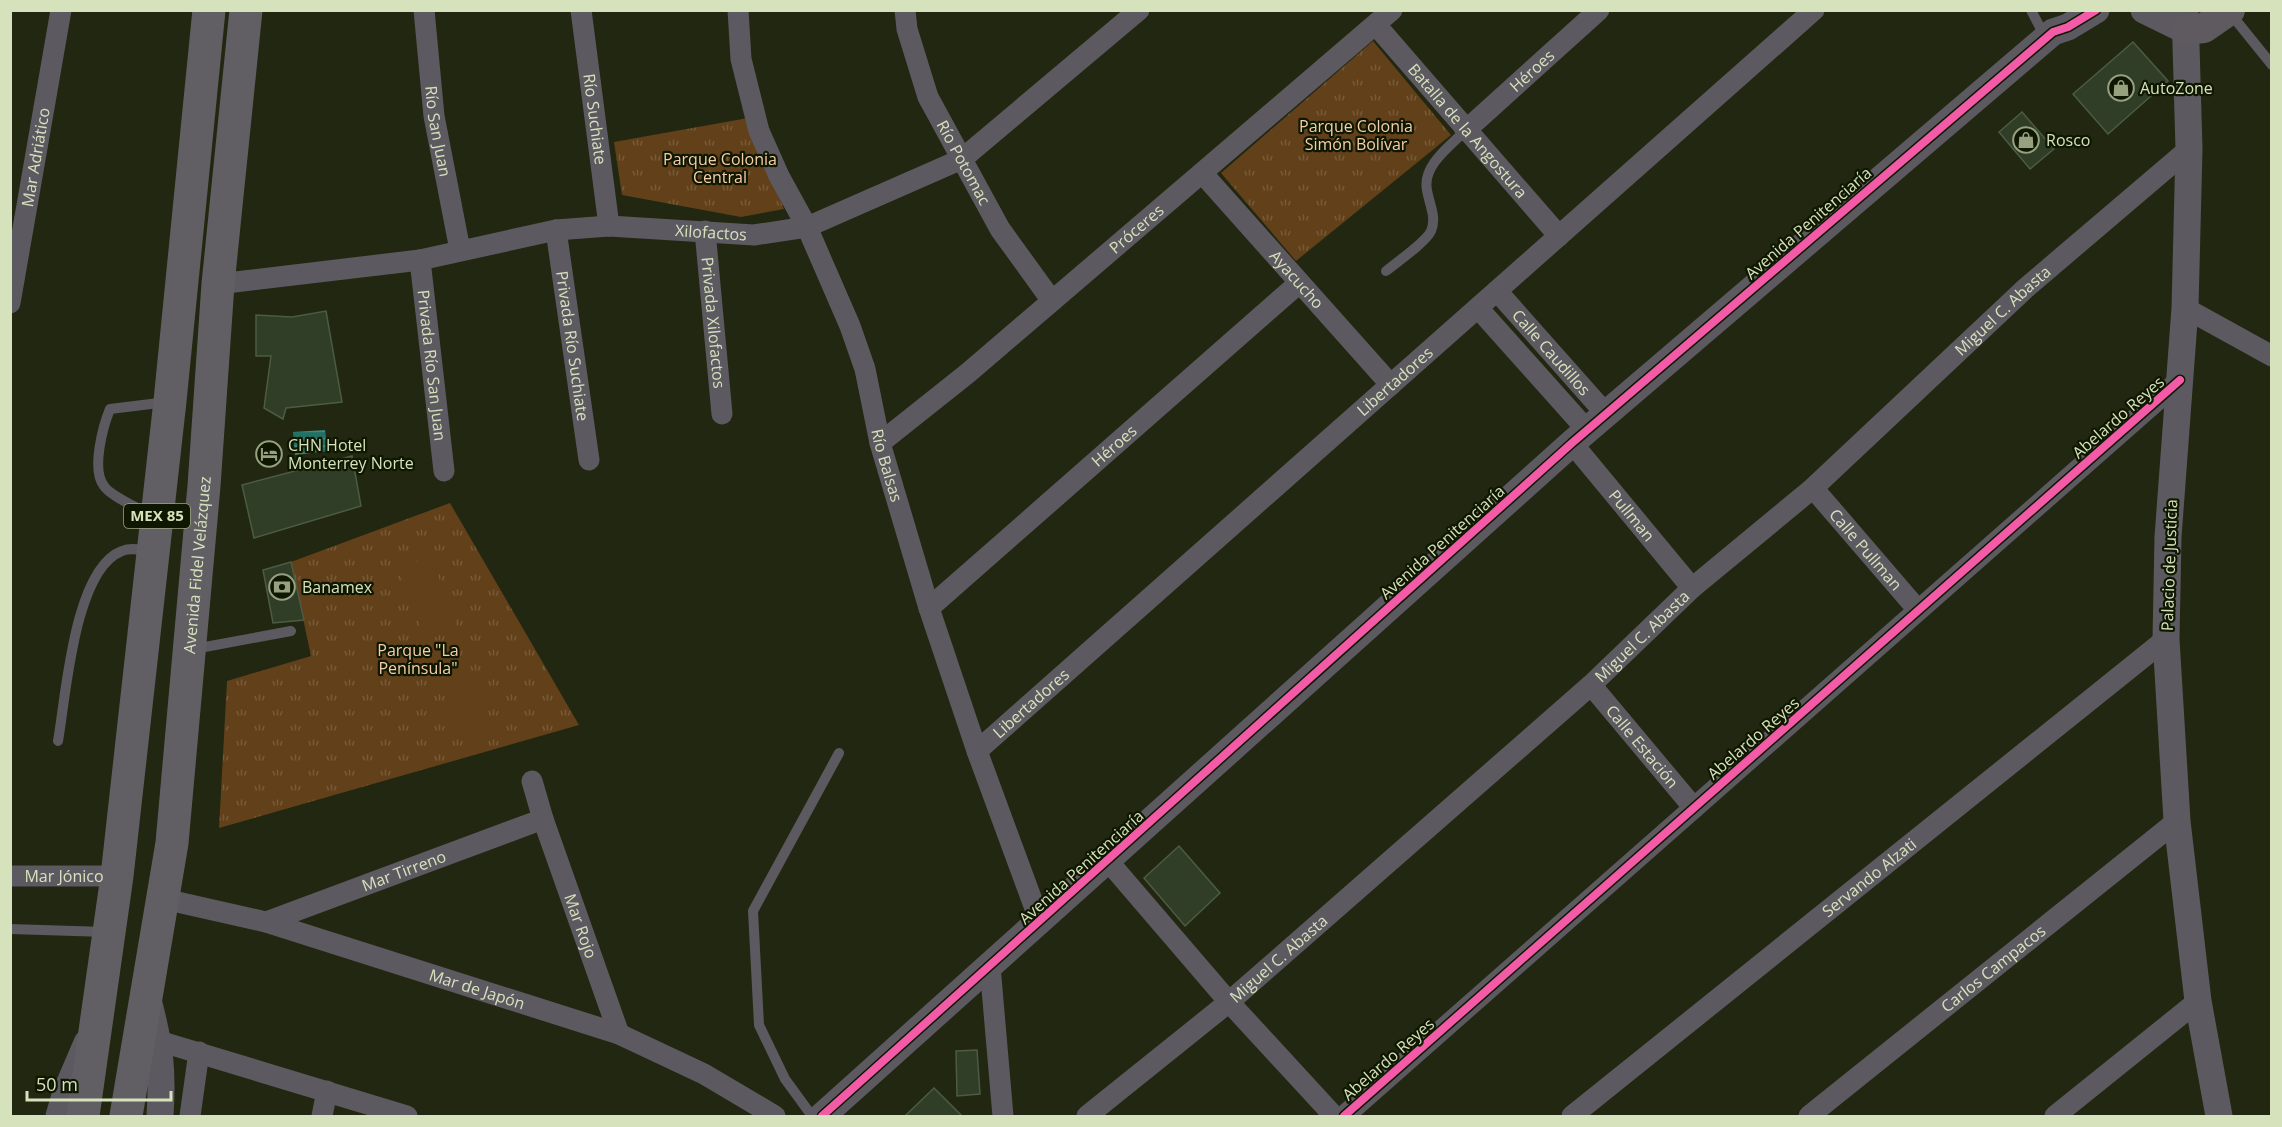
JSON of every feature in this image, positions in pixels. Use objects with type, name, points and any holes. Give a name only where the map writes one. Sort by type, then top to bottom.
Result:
[{"type":"highway","name":"MEX 85","points":[[82,1116],[117,876],[170,401],[209,10]]},
{"type":"highway","name":"Avenida Fidel Velázquez","points":[[126,1116],[148,1000],[172,843],[190,650],[218,284],[246,10]]},
{"type":"main road","points":[[2185,20],[2204,28],[2229,11]]},
{"type":"street","name":"Mar Adriático","points":[[10,303],[61,10]]},
{"type":"street","name":"Río San Juan","points":[[424,10],[434,116],[460,250]]},
{"type":"street","name":"Río Suchiate","points":[[581,10],[609,226]]},
{"type":"street","name":"Río Balsas","points":[[738,10],[741,59],[759,131],[779,176],[807,227],[850,326],[865,369],[880,443],[929,608],[977,752],[1040,922]]},
{"type":"street","name":"Río Potomac","points":[[905,10],[907,29],[928,97],[1000,229],[1052,301]]},
{"type":"street","name":"Xilofactos","points":[[218,284],[420,260],[556,230],[609,226],[754,234],[807,227],[962,159],[1139,10]]},
{"type":"street","name":"Próceres","points":[[880,443],[1203,174],[1392,10]]},
{"type":"street","name":"Héroes","points":[[1465,131],[1599,10]]},
{"type":"street","name":"Libertadores","points":[[977,752],[1814,10]]},
{"type":"street","name":"Avenida Penitenciaría","points":[[822,1116],[1588,429],[2054,27],[2068,27],[2096,10]]},
{"type":"street","points":[[2144,10],[2185,20]]},
{"type":"street","name":"Palacio de Justicia","points":[[2185,20],[2189,149],[2185,308],[2168,537],[2166,639],[2176,821],[2198,1001],[2219,1116]]},
{"type":"street","name":"Batalla de la Angostura","points":[[1376,25],[1465,131],[1559,236]]},
{"type":"street","name":"Miguel C. Abasta","points":[[1087,1116],[1229,1002],[1591,685],[1692,588],[1813,488],[2027,287],[2189,149]]},
{"type":"street","name":"Ayacucho","points":[[1203,174],[1298,284],[1391,385]]},
{"type":"street","name":"Privada Río Suchiate","points":[[556,230],[589,460]]},
{"type":"street","name":"Privada Xilofactos","points":[[705,231],[722,414]]},
{"type":"street","name":"Privada Río San Juan","points":[[420,260],[444,471]]},
{"type":"street","name":"Héroes","points":[[929,608],[1298,284]]},
{"type":"street","name":"Calle Caudillos","points":[[1497,291],[1588,429]]},
{"type":"street","name":"Calle Caudillos","points":[[1478,308],[1588,429]]},
{"type":"street","points":[[2185,308],[2271,356]]},
{"type":"street","name":"Abelardo Reyes","points":[[1344,1116],[2180,380]]},
{"type":"street","name":"Pullman","points":[[1588,429],[1692,588]]},
{"type":"street","name":"Calle Pullman","points":[[1813,488],[1918,610]]},
{"type":"street","name":"Servando Alzati","points":[[1572,1116],[2166,639]]},
{"type":"street","name":"Calle Estación","points":[[1591,685],[1694,808]]},
{"type":"street","name":"Mar Rojo","points":[[532,781],[543,819],[619,1034]]},
{"type":"street","name":"Mar Tirreno","points":[[266,922],[543,819]]},
{"type":"street","name":"Carlos Campacos","points":[[1809,1116],[2176,821]]},
{"type":"street","points":[[1108,861],[1229,1002],[1334,1116]]},
{"type":"street","name":"Mar Jónico","points":[[10,876],[117,876]]},
{"type":"street","name":"Mar de Japón","points":[[164,899],[266,922],[619,1034],[704,1074],[776,1116]]},
{"type":"street","points":[[990,966],[1003,1116]]},
{"type":"street","points":[[148,1000],[159,1041],[163,1074],[160,1116]]},
{"type":"street","points":[[2055,1116],[2198,1001]]},
{"type":"street","points":[[59,1116],[75,1068],[97,1020]]},
{"type":"street","points":[[159,1041],[406,1116]]},
{"type":"street","points":[[190,1116],[199,1052]]},
{"type":"street","points":[[322,1116],[327,1091]]},
{"type":"lane","points":[[2031,10],[2054,27]]},
{"type":"lane","points":[[2229,11],[2271,64]]},
{"type":"lane","points":[[1386,271],[1431,233],[1434,217],[1426,188],[1428,177],[1432,165],[1465,131]]},
{"type":"lane","points":[[157,518],[104,487],[98,471],[103,427],[110,409],[170,401]]},
{"type":"lane","points":[[58,741],[78,623],[87,592],[112,556],[125,550],[153,551]]},
{"type":"lane","points":[[190,650],[291,631]]},
{"type":"lane","points":[[813,1116],[785,1079],[759,1025],[753,911],[839,753]]},
{"type":"lane","points":[[10,929],[110,932]]},
{"type":"green space","name":"Parque Colonia Simón Bolívar","points":[[1373,41],[1451,135],[1296,261],[1221,173]]},
{"type":"green space","name":"Parque Colonia Central","points":[[748,118],[784,209],[741,217],[622,195],[614,142]]},
{"type":"green space","name":"Parque \"La Península\"","points":[[450,503],[579,725],[219,828],[227,681],[311,656],[291,562]]},
{"type":"green space","points":[[431,556],[457,628],[426,641],[399,569]]},
{"type":"green space","points":[[472,672],[495,737],[466,749],[442,685]]},
{"type":"water","points":[[325,430],[328,451],[295,455],[293,432]]},
{"type":"building","name":"AutoZone","points":[[2133,42],[2168,81],[2108,134],[2073,94]]},
{"type":"building","name":"Rosco","points":[[2022,112],[2054,149],[2030,169],[1999,132]]},
{"type":"building","points":[[326,311],[342,402],[286,408],[283,419],[264,408],[271,356],[256,356],[256,315],[292,317]]},
{"type":"building","points":[[352,456],[361,506],[254,538],[242,485]]},
{"type":"building","name":"Banamex","points":[[291,562],[304,620],[273,623],[263,570]]},
{"type":"building","points":[[1179,846],[1220,893],[1185,926],[1144,878]]},
{"type":"building","points":[[977,1050],[980,1094],[957,1096],[956,1051]]},
{"type":"building","points":[[934,1088],[962,1116],[905,1116]]},
{"type":"cycle path","points":[[822,1116],[1572,443],[2053,32],[2068,27],[2096,10]]},
{"type":"cycle path","points":[[1344,1116],[2180,380]]},
{"type":"place","name":"AutoZone","points":[[2121,88]]},
{"type":"place","name":"Rosco","points":[[2026,140]]},
{"type":"place","name":"CHN Hotel Monterrey Norte","points":[[269,454]]},
{"type":"place","name":"Banamex","points":[[282,587]]}]
